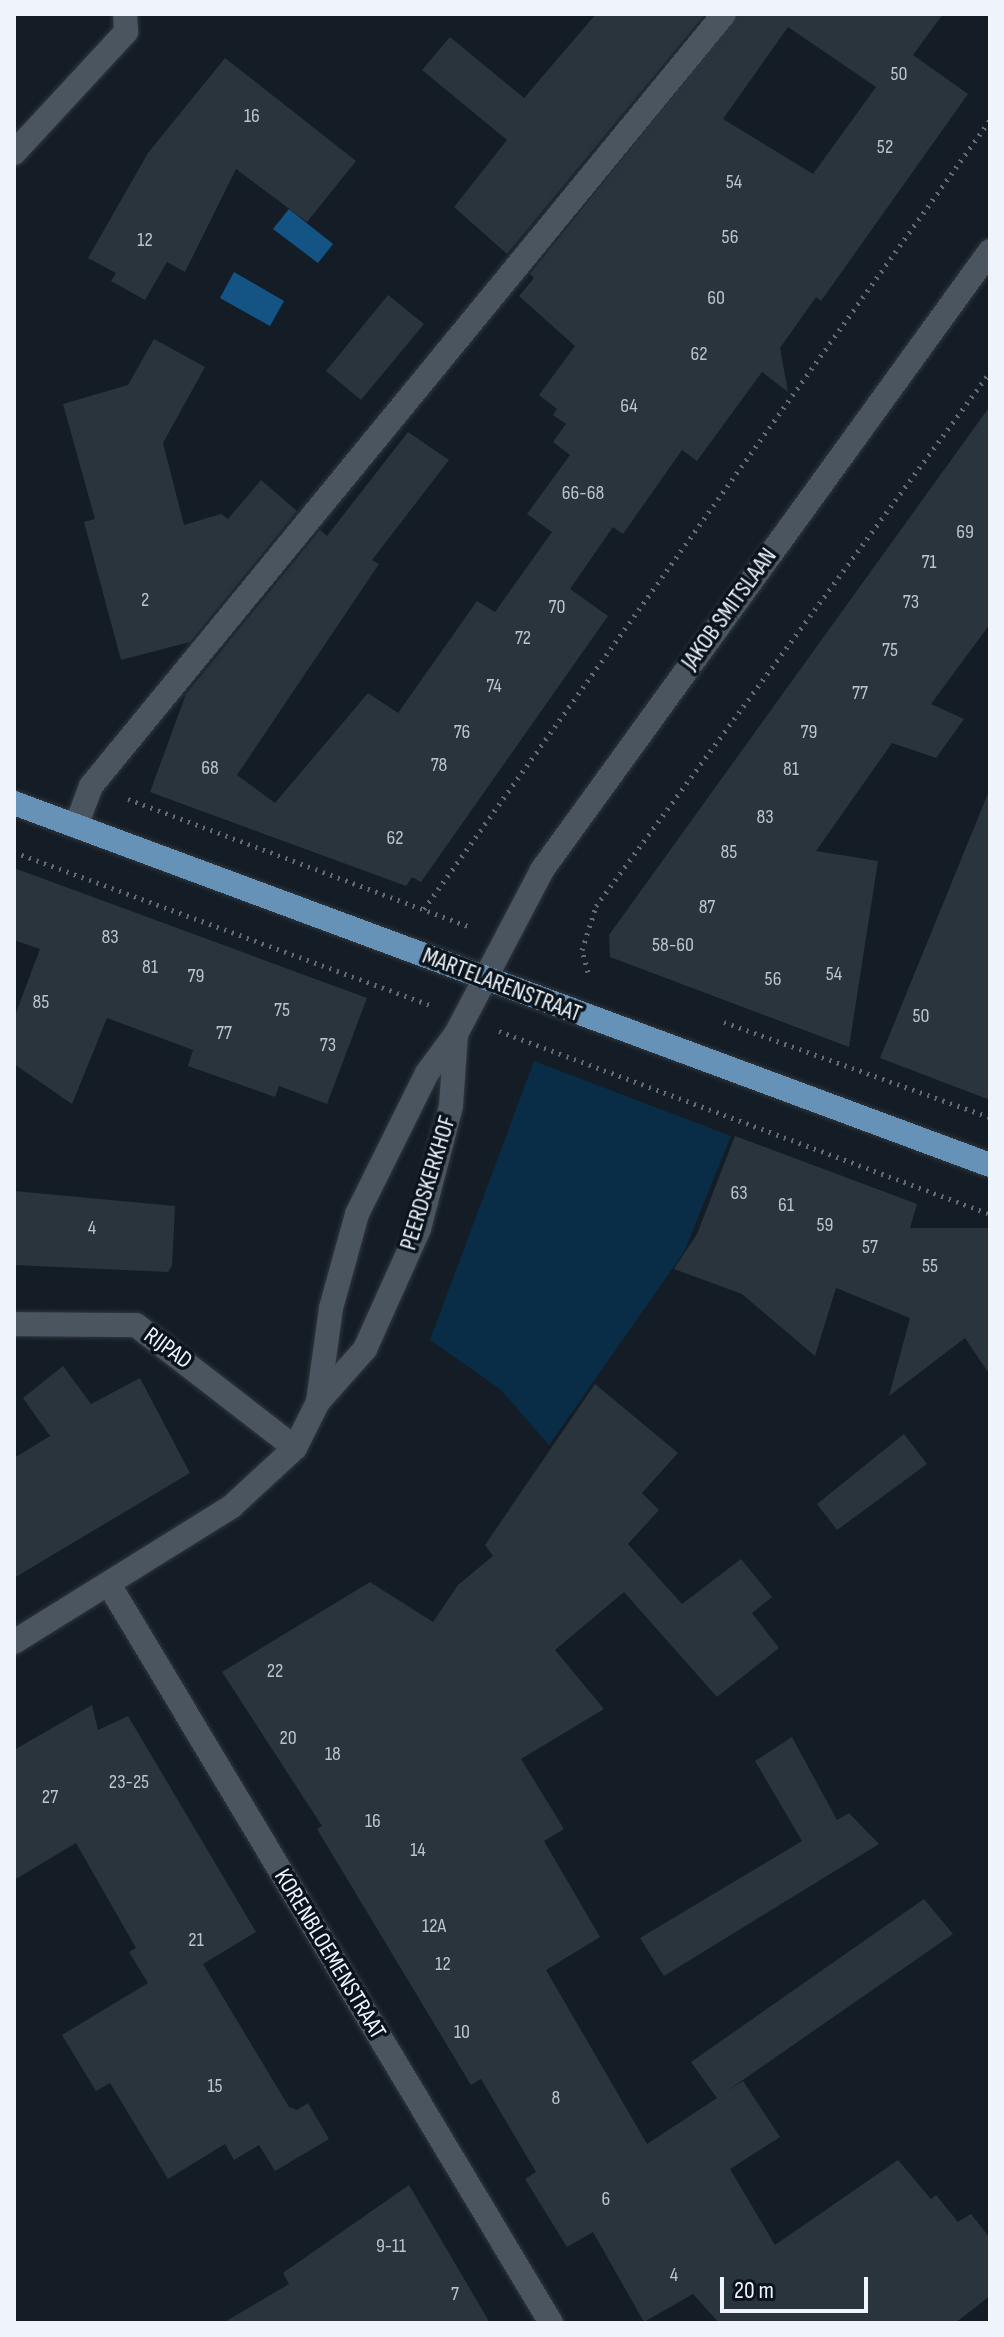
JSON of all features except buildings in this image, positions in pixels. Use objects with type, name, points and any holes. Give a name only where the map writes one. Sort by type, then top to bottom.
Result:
[{"type":"main road","name":"MARTELARENSTRAAT","points":[[14,803],[990,1165]]},
{"type":"street","points":[[14,153],[126,32],[125,14]]},
{"type":"street","points":[[76,826],[91,786],[724,14]]},
{"type":"street","name":"JAKOB SMITSLAAN","points":[[485,979],[542,870],[990,251]]},
{"type":"street","name":"PEERDSKERKHOF","points":[[318,1402],[331,1308],[357,1214],[427,1073],[456,1034],[485,979]]},
{"type":"street","name":"PEERDSKERKHOF","points":[[14,1642],[110,1586],[231,1507],[295,1448],[318,1402],[365,1349],[419,1229],[451,1106],[456,1034]]},
{"type":"street","name":"RIJPAD","points":[[14,1324],[136,1325],[295,1448]]},
{"type":"street","name":"KORENBLOEMENSTRAAT","points":[[110,1586],[551,2323]]},
{"type":"path","points":[[424,909],[990,120]]},
{"type":"path","points":[[588,972],[582,950],[596,906],[990,372]]},
{"type":"shaded area","points":[[289,209],[333,244],[318,263],[273,229]]},
{"type":"shaded area","points":[[234,272],[284,301],[270,326],[220,298]]},
{"type":"shaded area","points":[[534,1061],[731,1136],[684,1252],[549,1445],[500,1389],[430,1340]]}]
